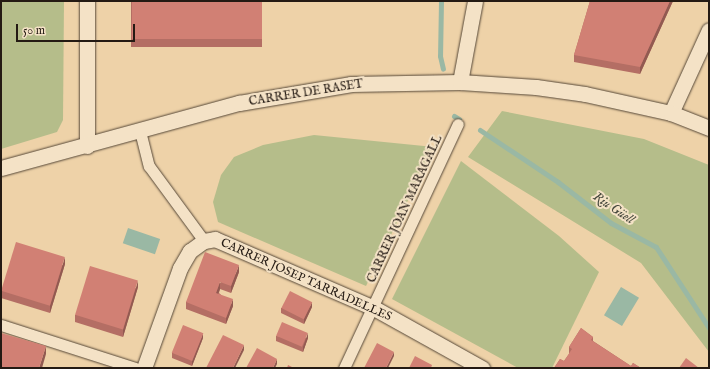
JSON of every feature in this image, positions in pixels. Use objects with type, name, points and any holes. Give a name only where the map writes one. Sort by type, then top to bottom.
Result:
[{"type":"street","points":[[87,1],[87,146]]},
{"type":"street","points":[[460,82],[475,1]]},
{"type":"street","points":[[671,113],[709,30]]},
{"type":"street","name":"CARRER DE RASET","points":[[1,168],[87,146],[239,103],[299,91],[351,84],[460,82],[508,83],[585,94],[671,113],[709,128]]},
{"type":"street","name":"CARRER JOAN MARAGALL","points":[[344,368],[374,308],[458,124]]},
{"type":"street","points":[[140,131],[149,166],[209,240],[190,251],[180,268],[144,368]]},
{"type":"street","name":"CARRER JOSEP TARRADELLES","points":[[209,240],[374,308],[482,368]]},
{"type":"street","points":[[1,325],[135,368]]},
{"type":"green space","points":[[1,1],[64,1],[63,120],[57,132],[1,149]]},
{"type":"green space","points":[[502,111],[644,139],[709,165],[709,352],[641,263],[468,157]]},
{"type":"green space","points":[[314,135],[434,147],[366,286],[218,222],[213,202],[221,175],[234,157],[263,145]]},
{"type":"green space","points":[[461,161],[559,236],[599,272],[552,368],[518,368],[392,299]]},
{"type":"shaded area","points":[[128,228],[160,239],[155,254],[123,243]]},
{"type":"shaded area","points":[[621,287],[639,298],[622,326],[604,315]]},
{"type":"building","points":[[132,1],[262,1],[262,39],[132,39]]},
{"type":"building","points":[[590,1],[670,1],[640,67],[574,55]]},
{"type":"building","points":[[16,242],[65,257],[50,306],[1,291]]},
{"type":"building","points":[[205,252],[239,265],[231,286],[220,282],[216,293],[233,299],[226,318],[186,302]]},
{"type":"building","points":[[90,266],[138,281],[123,329],[75,315]]},
{"type":"building","points":[[290,291],[312,302],[304,319],[281,308]]},
{"type":"building","points":[[282,322],[308,333],[302,347],[276,336]]},
{"type":"building","points":[[183,325],[203,333],[192,361],[172,353]]},
{"type":"building","points":[[581,328],[593,337],[591,340],[631,366],[633,363],[641,368],[554,368],[560,359],[564,361],[572,349],[569,347]]},
{"type":"building","points":[[1,333],[46,346],[39,368],[1,368]]},
{"type":"building","points":[[223,335],[244,345],[233,368],[206,368]]},
{"type":"building","points":[[377,343],[394,352],[386,368],[364,368]]},
{"type":"building","points":[[257,348],[277,359],[273,368],[246,368]]},
{"type":"building","points":[[415,356],[432,365],[431,368],[409,368]]},
{"type":"building","points":[[686,358],[699,368],[679,368]]},
{"type":"building","points":[[288,365],[294,368],[287,368]]},
{"type":"waterway","name":"Riu Güell","points":[[441,1],[440,56],[443,69]]},
{"type":"waterway","name":"Riu Güell","points":[[454,116],[459,119]]},
{"type":"waterway","name":"Riu Güell","points":[[480,130],[558,182],[611,223],[656,247],[709,328]]}]
